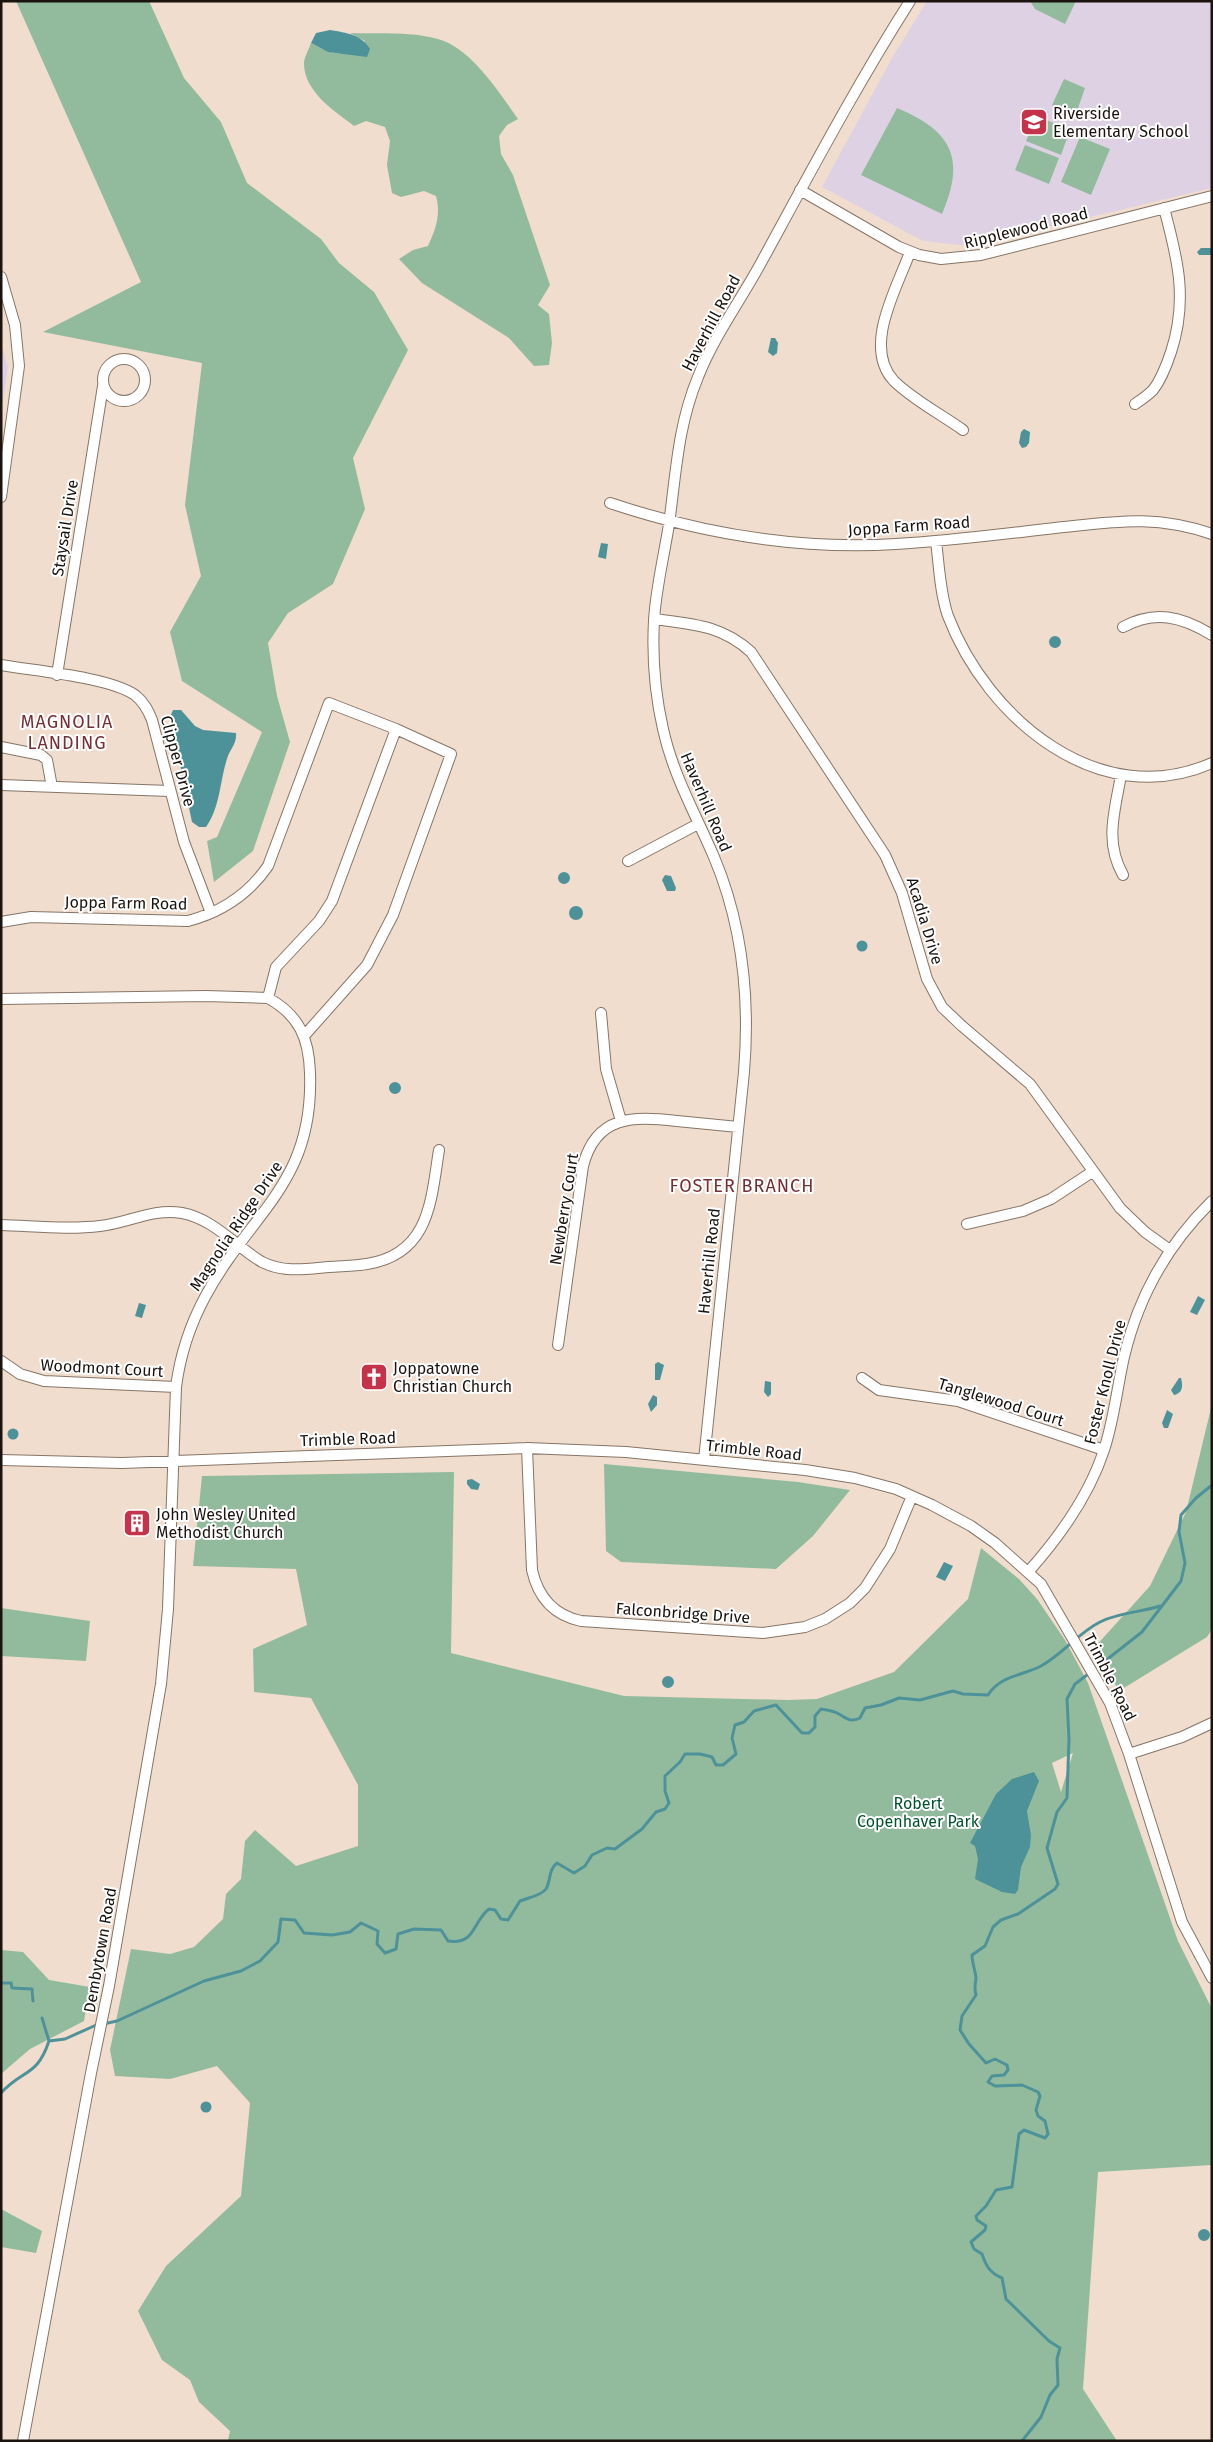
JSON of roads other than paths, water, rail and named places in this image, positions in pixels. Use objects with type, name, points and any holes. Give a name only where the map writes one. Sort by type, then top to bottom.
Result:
[{"type":"street","name":"Haverhill Road","points":[[704,1460],[747,1030],[746,991],[742,958],[729,900],[715,860],[681,786],[665,740],[656,688],[654,619],[681,428],[698,376],[852,95],[910,1]]},
{"type":"street","name":"Ripplewood Road","points":[[800,190],[910,252],[941,259],[970,258],[1212,196]]},
{"type":"street","points":[[1135,404],[1153,389],[1164,370],[1176,336],[1181,314],[1179,271],[1164,208]]},
{"type":"street","points":[[910,252],[882,329],[880,349],[883,362],[895,381],[963,430]]},
{"type":"street","points":[[1,277],[15,325],[19,366],[1,497]]},
{"type":"street","name":"Staysail Drive","points":[[57,675],[105,372],[108,366],[120,360],[133,361],[139,365],[145,377],[142,391],[132,400],[125,401],[112,397],[103,386]]},
{"type":"street","name":"Joppa Farm Road","points":[[610,503],[669,522],[762,539],[816,545],[868,545],[936,541],[1126,520],[1182,525],[1212,534]]},
{"type":"street","points":[[936,541],[947,614],[969,660],[988,688],[1016,720],[1047,743],[1078,760],[1121,775],[1158,776],[1190,770],[1212,763]]},
{"type":"street","points":[[1123,627],[1139,618],[1155,616],[1186,622],[1212,635]]},
{"type":"street","name":"Acadia Drive","points":[[654,619],[721,631],[741,643],[751,652],[885,855],[902,893],[926,979],[937,999],[962,1026],[1030,1084],[1052,1111],[1092,1172],[1120,1208],[1146,1232],[1170,1250]]},
{"type":"street","name":"Clipper Drive","points":[[1,665],[118,686],[144,703],[152,720],[184,842],[211,913]]},
{"type":"street","name":"Joppa Farm Road","points":[[1,922],[31,916],[188,920],[211,913],[244,894],[257,882],[268,866],[329,702],[396,729]]},
{"type":"street","points":[[1,999],[206,996],[268,998],[276,966],[319,921],[336,893],[396,729],[451,754],[393,915],[367,965],[304,1036]]},
{"type":"street","points":[[1,747],[41,755],[47,760],[52,787]]},
{"type":"street","points":[[1121,775],[1112,834],[1114,860],[1123,875]]},
{"type":"street","points":[[1,785],[170,791]]},
{"type":"street","points":[[628,861],[698,824]]},
{"type":"street","name":"Magnolia Ridge Drive","points":[[175,1460],[176,1387],[184,1349],[199,1309],[213,1283],[280,1192],[298,1158],[303,1141],[311,1089],[310,1055],[304,1036],[290,1012],[268,998]]},
{"type":"street","points":[[601,1013],[606,1069],[621,1121]]},
{"type":"street","name":"Newberry Court","points":[[558,1345],[585,1156],[598,1136],[621,1121],[653,1118],[738,1127]]},
{"type":"street","points":[[1,1225],[98,1226],[119,1223],[147,1214],[171,1212],[194,1216],[205,1221],[263,1262],[284,1269],[367,1264],[381,1261],[403,1250],[422,1229],[428,1213],[439,1150]]},
{"type":"street","points":[[967,1224],[1028,1209],[1051,1199],[1092,1172]]},
{"type":"street","name":"Foster Knoll Drive","points":[[1029,1571],[1074,1515],[1104,1450],[1132,1329],[1145,1296],[1170,1250],[1212,1201]]},
{"type":"street","name":"Woodmont Court","points":[[1,1361],[20,1374],[44,1381],[176,1387]]},
{"type":"street","name":"Tanglewood Court","points":[[862,1378],[879,1390],[958,1401],[1104,1450]]},
{"type":"street","name":"Trimble Road","points":[[1,1460],[74,1463],[527,1448],[609,1450],[830,1473],[874,1482],[912,1496],[971,1526],[1029,1571],[1052,1600],[1103,1688],[1130,1754],[1182,1922],[1212,1978]]},
{"type":"street","name":"Falconbridge Drive","points":[[527,1448],[532,1570],[536,1586],[555,1611],[581,1621],[763,1633],[805,1627],[825,1619],[850,1603],[866,1588],[890,1549],[912,1496]]},
{"type":"street","name":"Dembytown Road","points":[[23,2441],[91,2073],[100,2034],[161,1684],[168,1609],[175,1460]]},
{"type":"street","points":[[1130,1754],[1182,1738],[1212,1723]]},
{"type":"water","points":[[330,30],[358,37],[370,49],[367,57],[328,52],[311,43],[316,33]]},
{"type":"water","points":[[1201,248],[1212,248],[1212,255],[1199,255],[1197,252]]},
{"type":"water","points":[[771,338],[775,338],[778,343],[777,353],[773,356],[768,352]]},
{"type":"water","points":[[1024,429],[1030,432],[1029,443],[1026,447],[1022,448],[1019,443],[1021,432]]},
{"type":"water","points":[[601,543],[608,544],[606,559],[598,557]]},
{"type":"water","points":[[1053,636],[1057,636],[1061,642],[1057,648],[1053,648],[1049,644],[1049,640]]},
{"type":"water","points":[[173,710],[181,710],[195,726],[203,730],[236,733],[233,746],[228,755],[214,811],[206,827],[199,827],[192,822],[170,717]]},
{"type":"water","points":[[564,872],[570,878],[564,884],[558,878]]},
{"type":"water","points":[[665,875],[671,876],[676,888],[675,891],[667,891],[662,880]]},
{"type":"water","points":[[573,906],[579,906],[583,913],[579,920],[573,920],[569,916],[569,910]]},
{"type":"water","points":[[860,941],[864,941],[867,946],[866,950],[860,951],[857,948],[857,944]]},
{"type":"water","points":[[395,1082],[401,1088],[395,1094],[389,1088]]},
{"type":"water","points":[[1198,1296],[1205,1300],[1197,1315],[1190,1312]]},
{"type":"water","points":[[139,1303],[146,1305],[142,1318],[135,1316]]},
{"type":"water","points":[[658,1362],[664,1365],[660,1380],[655,1380],[655,1364]]},
{"type":"water","points":[[1179,1378],[1181,1378],[1182,1389],[1174,1395],[1171,1390]]},
{"type":"water","points":[[765,1381],[771,1382],[771,1394],[768,1397],[764,1392]]},
{"type":"water","points":[[653,1395],[657,1397],[657,1405],[651,1412],[648,1404]]},
{"type":"water","points":[[1167,1410],[1173,1414],[1168,1428],[1164,1428],[1162,1423]]},
{"type":"water","points":[[13,1428],[19,1434],[13,1440],[7,1434]]},
{"type":"water","points":[[472,1479],[480,1484],[478,1490],[471,1489],[467,1484],[467,1480]]},
{"type":"water","points":[[944,1562],[953,1566],[945,1581],[936,1577]]},
{"type":"water","points":[[666,1676],[670,1676],[674,1682],[670,1688],[666,1688],[662,1684],[662,1680]]},
{"type":"water","points":[[1034,1772],[1039,1781],[1027,1811],[1031,1835],[1030,1847],[1021,1867],[1018,1890],[1015,1894],[1002,1892],[975,1879],[978,1859],[975,1846],[970,1843],[996,1794],[1012,1779]]},
{"type":"water","points":[[206,2101],[212,2107],[206,2113],[200,2107]]},
{"type":"water","points":[[1204,2229],[1210,2235],[1204,2241],[1198,2235]]},
{"type":"waterway","name":"FOSTER BRANCH","points":[[1105,1661],[1142,1632],[1181,1581],[1185,1563],[1179,1532],[1181,1515],[1196,1498],[1212,1485]]},
{"type":"waterway","points":[[1,2093],[9,2085],[29,2072],[40,2061],[49,2041],[65,2039],[94,2026],[117,2021],[204,1981],[241,1971],[260,1961],[278,1942],[281,1919],[295,1920],[304,1933],[332,1935],[350,1932],[361,1923],[378,1931],[377,1944],[385,1953],[396,1949],[398,1934],[414,1929],[441,1930],[448,1941],[457,1941],[464,1940],[469,1936],[489,1909],[495,1910],[501,1919],[508,1920],[520,1901],[537,1895],[546,1889],[552,1869],[557,1863],[574,1873],[585,1866],[592,1855],[607,1848],[615,1849],[642,1829],[656,1812],[665,1809],[669,1803],[665,1791],[665,1776],[680,1762],[685,1754],[700,1754],[712,1757],[716,1765],[723,1765],[736,1754],[732,1738],[735,1725],[744,1722],[754,1711],[776,1705],[802,1733],[809,1733],[815,1727],[815,1716],[821,1709],[835,1712],[853,1720],[860,1718],[865,1708],[881,1705],[899,1698],[920,1700],[953,1691],[963,1694],[988,1695],[999,1683],[1049,1661],[1100,1622],[1160,1606]]},
{"type":"waterway","name":"FOSTER BRANCH","points":[[1022,2441],[1041,2417],[1050,2395],[1058,2385],[1057,2359],[1060,2348],[1049,2341],[1006,2299],[1002,2278],[989,2269],[982,2254],[974,2249],[971,2242],[985,2230],[986,2226],[977,2220],[976,2216],[986,2206],[996,2190],[1012,2187],[1019,2134],[1024,2130],[1045,2138],[1048,2134],[1045,2121],[1038,2116],[1036,2110],[1040,2096],[1038,2092],[1022,2085],[995,2086],[988,2082],[992,2076],[1004,2075],[1008,2070],[1007,2065],[995,2059],[986,2063],[969,2044],[960,2030],[962,2016],[976,1995],[976,1977],[972,1955],[985,1946],[993,1927],[1001,1920],[1018,1914],[1055,1889],[1058,1884],[1047,1848],[1057,1812],[1067,1798],[1069,1739],[1067,1699],[1075,1684],[1087,1675]]},
{"type":"waterway","points":[[1,1983],[11,1983],[12,1988],[32,1989],[33,2001]]},
{"type":"waterway","points":[[42,2018],[49,2041]]},
{"type":"place","name":"Riverside Elementary School","points":[[1034,122]]},
{"type":"place","name":"Joppatowne Christian Church","points":[[374,1377]]},
{"type":"place","name":"John Wesley United Methodist Church","points":[[137,1523]]},
{"type":"district","name":"MAGNOLIA LANDING","points":[[67,732]]},
{"type":"district","name":"FOSTER BRANCH","points":[[742,1186]]},
{"type":"park label","name":"Robert Copenhaver Park","points":[[918,1812]]}]
